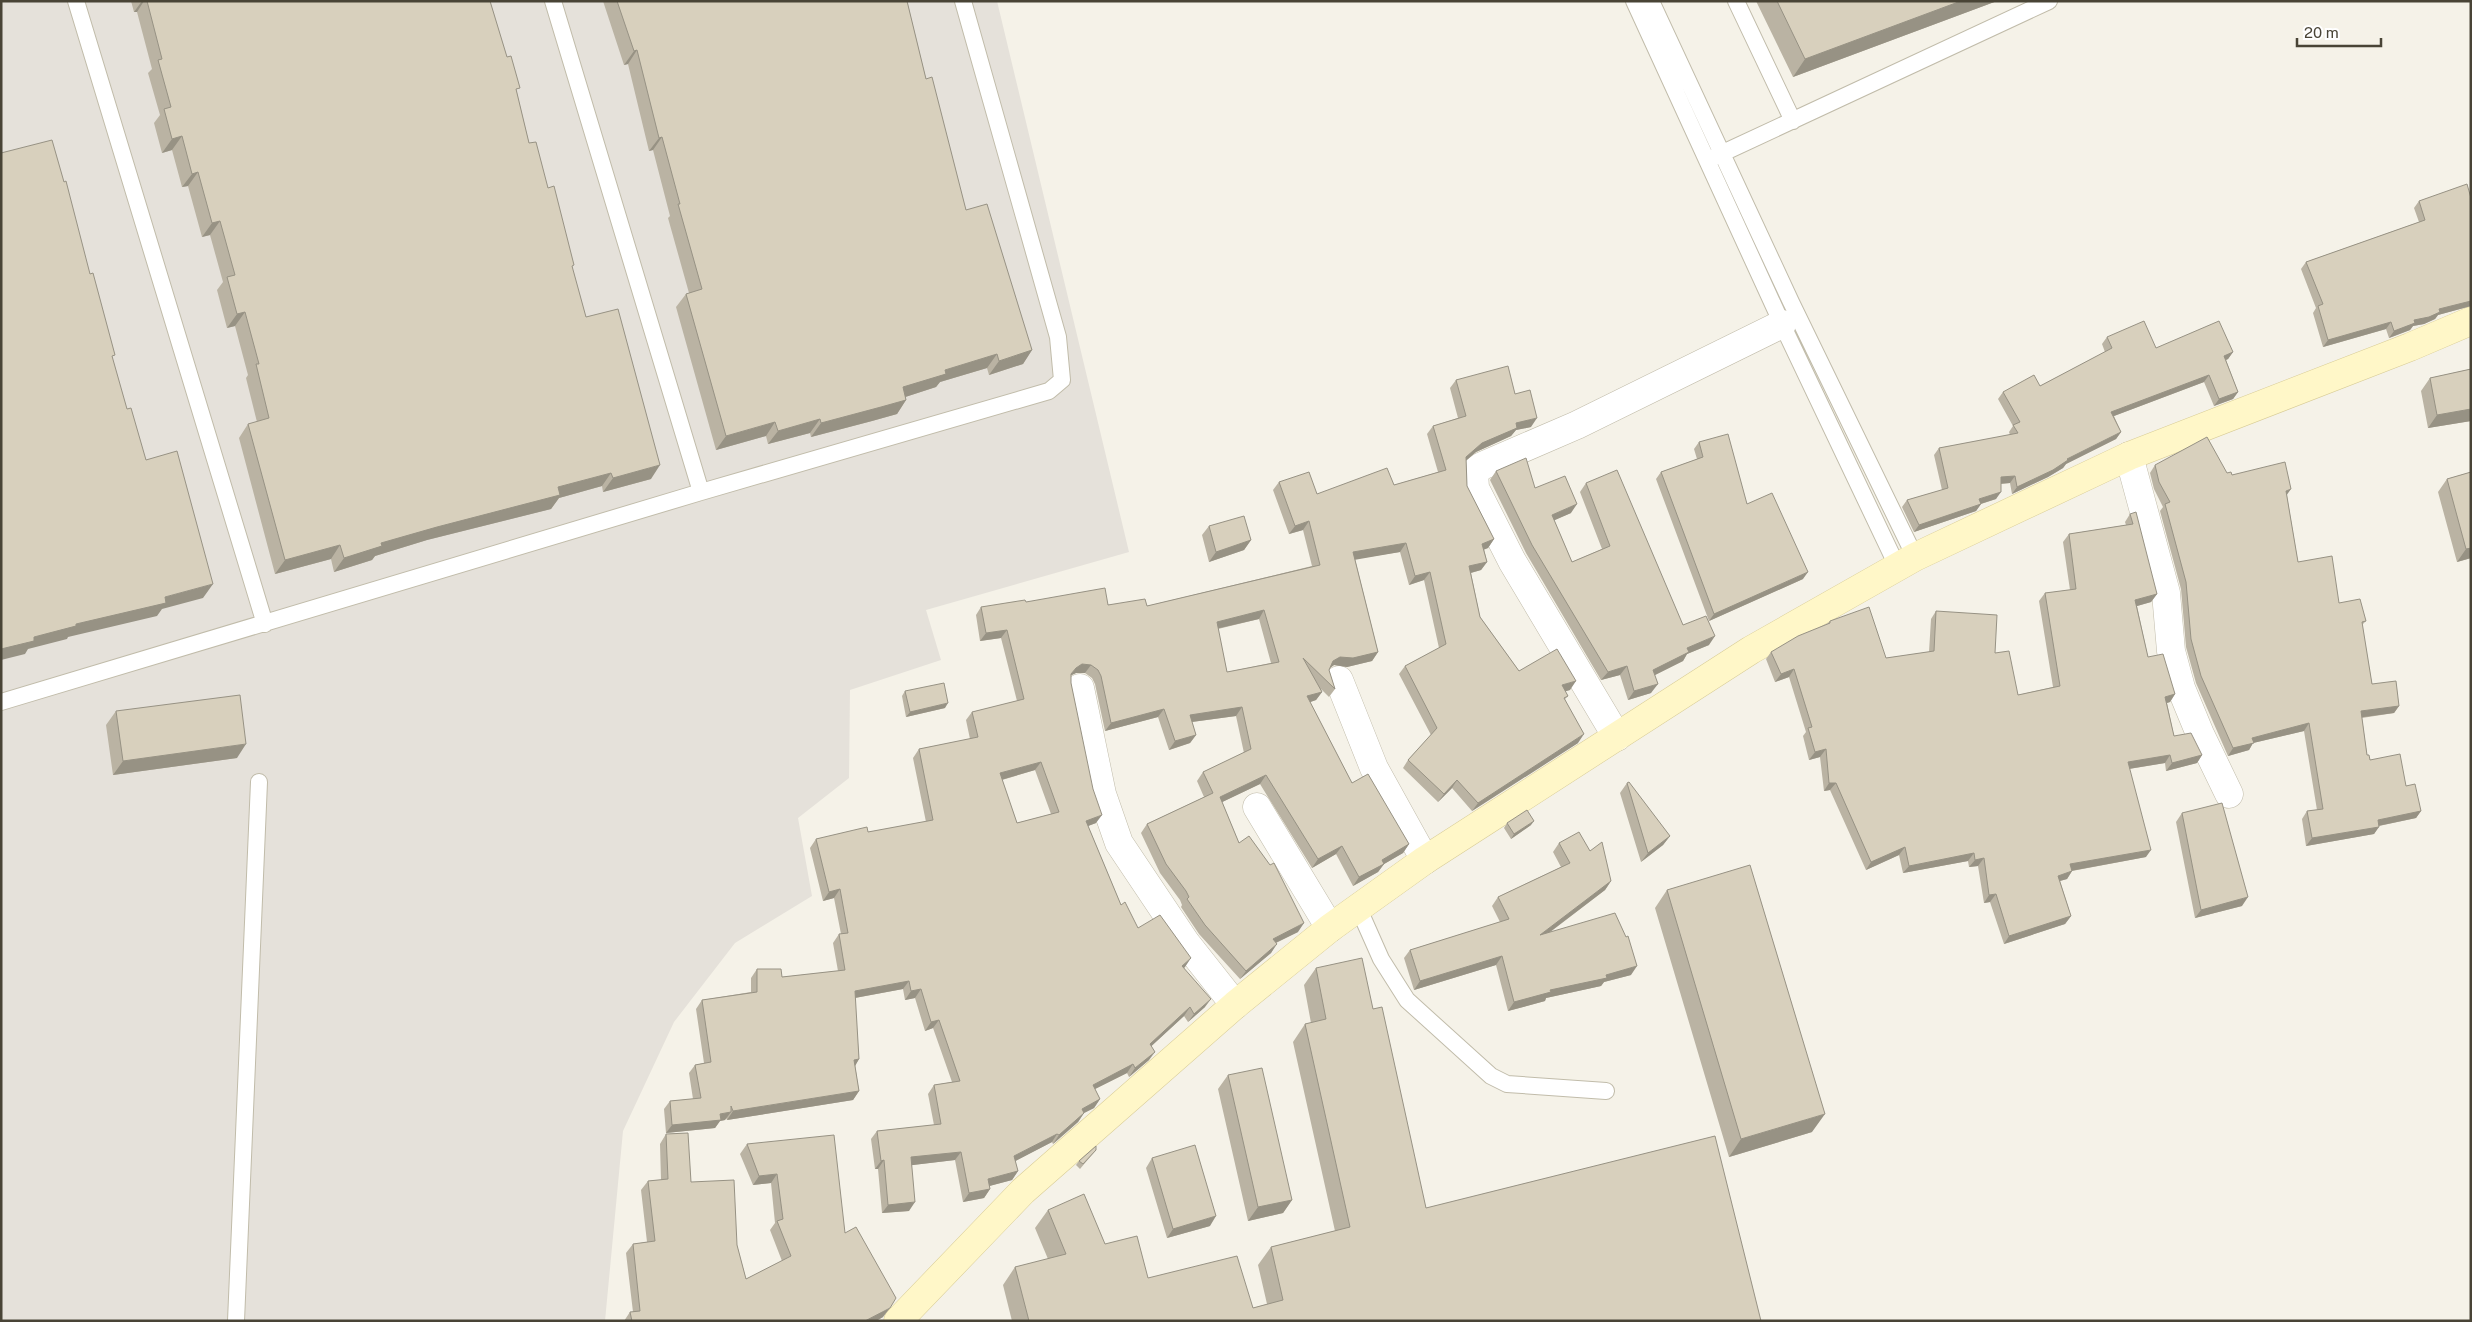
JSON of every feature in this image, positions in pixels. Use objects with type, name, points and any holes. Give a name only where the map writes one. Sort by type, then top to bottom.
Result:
[{"type":"main road","points":[[898,1321],[1023,1191],[1234,1006],[1330,928],[1425,860],[1751,650],[1907,563],[2129,456],[2401,351],[2471,321]]},
{"type":"street","points":[[1617,737],[1512,561],[1475,488],[1474,472],[1482,466],[1577,425],[1782,324]]},
{"type":"street","points":[[2129,456],[2166,593],[2171,651],[2181,688],[2230,794]]},
{"type":"street","points":[[1339,680],[1374,768],[1425,860]]},
{"type":"street","points":[[1080,688],[1102,794],[1118,843],[1186,943],[1234,1006]]},
{"type":"street","points":[[1257,807],[1330,928]]},
{"type":"lane","points":[[76,1],[265,624]]},
{"type":"lane","points":[[553,1],[701,492]]},
{"type":"lane","points":[[1,702],[701,492],[1049,391],[1062,380],[1058,337],[963,1]]},
{"type":"lane","points":[[1634,1],[1791,302],[1907,563]]},
{"type":"lane","points":[[1651,1],[1782,324],[1907,563]]},
{"type":"lane","points":[[1736,1],[1793,121]]},
{"type":"lane","points":[[1714,157],[2049,1]]},
{"type":"lane","points":[[236,1321],[260,782]]},
{"type":"lane","points":[[1358,907],[1381,959],[1407,1000],[1491,1076],[1507,1084],[1606,1092]]},
{"type":"shaded area","points":[[1,1],[997,1],[1129,552],[926,610],[941,660],[850,690],[849,778],[798,818],[812,896],[735,943],[674,1022],[623,1131],[605,1321],[1,1321]]},
{"type":"building","points":[[147,1],[490,1],[507,57],[511,56],[520,88],[516,89],[529,143],[536,142],[548,188],[554,186],[586,317],[618,309],[660,465],[613,478],[611,473],[558,487],[560,495],[381,543],[382,546],[344,558],[340,545],[285,560],[248,424],[269,418],[256,364],[259,364],[245,312],[237,314],[227,277],[235,275],[220,221],[212,223],[198,172],[192,174],[182,136],[172,139],[164,109],[171,107],[158,60],[162,59]]},
{"type":"building","points":[[617,1],[907,1],[926,79],[932,77],[966,210],[987,204],[1032,350],[999,361],[997,354],[945,370],[946,374],[903,387],[906,400],[821,423],[820,419],[778,431],[775,422],[726,436],[686,294],[702,289],[678,204],[680,204],[662,137],[659,138],[637,50],[634,51]]},
{"type":"building","points":[[1777,1],[1961,1],[1805,59]]},
{"type":"building","points":[[52,140],[64,182],[66,181],[90,274],[93,273],[115,355],[112,356],[127,409],[131,408],[146,460],[177,451],[213,584],[165,597],[166,603],[76,624],[76,626],[34,637],[34,641],[1,649],[1,153]]},
{"type":"building","points":[[2467,184],[2471,198],[2471,301],[2439,309],[2440,312],[2429,317],[2414,320],[2415,323],[2394,331],[2391,322],[2328,340],[2318,306],[2323,304],[2306,262],[2425,220],[2419,201]]},
{"type":"building","points":[[2144,321],[2156,348],[2219,321],[2233,352],[2224,356],[2238,392],[2219,399],[2209,375],[2111,412],[2121,432],[2067,459],[2053,470],[2017,487],[2015,476],[2001,477],[2001,492],[1979,499],[1981,504],[1919,525],[1907,500],[1948,488],[1939,448],[2018,433],[2013,425],[2020,422],[2003,392],[2034,375],[2040,386],[2112,348],[2107,337]]},
{"type":"building","points":[[1508,366],[1515,394],[1530,390],[1537,418],[1516,423],[1517,428],[1482,443],[1466,457],[1467,486],[1494,539],[1482,544],[1487,562],[1469,566],[1480,617],[1519,671],[1557,649],[1576,681],[1562,685],[1568,696],[1564,698],[1584,734],[1478,803],[1457,780],[1444,794],[1408,760],[1437,728],[1405,666],[1446,644],[1430,572],[1415,576],[1406,543],[1353,552],[1378,652],[1353,658],[1340,657],[1333,661],[1329,670],[1335,689],[1303,658],[1322,692],[1307,696],[1352,783],[1368,774],[1409,844],[1382,860],[1384,864],[1359,877],[1342,846],[1318,859],[1266,775],[1220,797],[1239,843],[1249,836],[1270,865],[1274,863],[1304,923],[1273,939],[1277,944],[1246,971],[1205,925],[1187,899],[1189,897],[1186,891],[1166,864],[1147,824],[1213,793],[1203,772],[1251,749],[1242,707],[1190,715],[1196,735],[1175,741],[1164,709],[1111,723],[1101,676],[1098,670],[1091,665],[1082,664],[1071,674],[1071,683],[1093,789],[1102,815],[1086,821],[1121,905],[1125,902],[1138,928],[1160,915],[1191,958],[1182,966],[1211,999],[1194,1014],[1190,1007],[1150,1044],[1155,1052],[1135,1068],[1133,1064],[1093,1085],[1100,1099],[1082,1109],[1084,1113],[1059,1135],[1057,1134],[1014,1156],[1018,1171],[988,1179],[990,1189],[969,1193],[961,1152],[911,1157],[915,1202],[888,1205],[884,1160],[881,1161],[877,1131],[941,1124],[934,1085],[960,1081],[939,1020],[931,1022],[921,989],[911,991],[909,981],[855,991],[859,1059],[854,1060],[859,1091],[733,1111],[731,1106],[731,1112],[720,1114],[721,1120],[672,1125],[670,1101],[701,1098],[695,1065],[711,1062],[702,1000],[757,992],[757,969],[781,969],[782,977],[845,970],[839,934],[848,933],[840,889],[829,892],[816,839],[867,827],[868,832],[933,820],[919,749],[978,737],[972,712],[1024,699],[1007,630],[986,633],[981,607],[1025,600],[1026,602],[1105,588],[1108,605],[1145,599],[1147,606],[1320,565],[1309,521],[1295,526],[1279,482],[1309,472],[1317,494],[1387,468],[1394,485],[1446,470],[1433,426],[1466,416],[1456,380]],"holes":[[[1264,610],[1279,662],[1227,672],[1217,622]],[[1041,762],[1059,812],[1017,823],[1000,773]]]},
{"type":"building","points":[[2471,369],[2471,409],[2437,415],[2430,378]]},
{"type":"building","points":[[1728,434],[1747,504],[1772,493],[1808,572],[1714,614],[1661,472],[1703,457],[1699,442]]},
{"type":"building","points":[[2207,437],[2227,473],[2231,472],[2232,475],[2285,462],[2291,489],[2286,491],[2298,562],[2332,556],[2339,603],[2360,599],[2366,621],[2362,622],[2372,684],[2396,681],[2399,706],[2361,711],[2367,755],[2369,755],[2370,760],[2400,754],[2406,786],[2415,784],[2421,811],[2378,820],[2379,827],[2312,838],[2307,811],[2323,809],[2309,723],[2252,738],[2254,743],[2233,748],[2201,676],[2191,639],[2186,582],[2165,504],[2170,502],[2159,482],[2155,465]]},
{"type":"building","points":[[1526,458],[1535,488],[1565,476],[1577,504],[1552,515],[1572,562],[1610,546],[1586,483],[1617,470],[1683,625],[1706,616],[1715,636],[1687,648],[1689,652],[1653,670],[1658,684],[1634,691],[1627,666],[1608,672],[1532,545],[1496,471]]},
{"type":"building","points":[[2471,472],[2471,548],[2466,549],[2447,479]]},
{"type":"building","points":[[2136,512],[2157,594],[2135,600],[2148,657],[2163,654],[2175,694],[2165,697],[2174,736],[2191,733],[2202,755],[2172,763],[2170,755],[2128,762],[2151,850],[2070,864],[2072,871],[2058,876],[2071,916],[2009,936],[1996,894],[1989,895],[1984,858],[1975,860],[1974,853],[1909,866],[1905,847],[1871,862],[1836,783],[1829,783],[1826,749],[1815,752],[1808,728],[1812,727],[1794,669],[1781,674],[1771,652],[1798,636],[1830,623],[1830,621],[1869,607],[1886,658],[1934,651],[1936,611],[1997,615],[1995,653],[2009,651],[2018,695],[2060,686],[2045,593],[2076,589],[2069,534],[2133,524],[2130,514]]},
{"type":"building","points":[[1244,516],[1251,540],[1216,552],[1209,526]]},
{"type":"building","points":[[944,683],[948,703],[910,712],[905,691]]},
{"type":"building","points":[[240,695],[246,744],[123,761],[116,711]]},
{"type":"building","points":[[1629,782],[1670,836],[1648,853],[1627,783]]},
{"type":"building","points":[[2222,803],[2248,897],[2201,910],[2182,813]]},
{"type":"building","points":[[1527,810],[1534,821],[1514,834],[1507,823]]},
{"type":"building","points":[[1579,832],[1590,851],[1602,842],[1611,881],[1540,935],[1615,913],[1626,937],[1628,936],[1637,966],[1606,975],[1607,978],[1550,990],[1551,992],[1514,1002],[1502,956],[1420,981],[1410,950],[1509,919],[1498,897],[1570,863],[1559,843]]},
{"type":"building","points":[[1750,865],[1825,1114],[1741,1139],[1667,890]]},
{"type":"building","points":[[1362,958],[1373,1009],[1382,1007],[1426,1208],[1715,1136],[1761,1321],[1029,1321],[1015,1267],[1066,1254],[1048,1210],[1084,1194],[1105,1244],[1137,1236],[1148,1278],[1237,1256],[1253,1308],[1283,1300],[1271,1247],[1350,1227],[1305,1024],[1326,1019],[1316,968]]},
{"type":"building","points":[[1262,1068],[1292,1200],[1258,1207],[1228,1075]]},
{"type":"building","points":[[688,1133],[691,1182],[734,1180],[737,1245],[746,1279],[791,1256],[777,1221],[783,1219],[777,1174],[759,1176],[747,1144],[834,1135],[845,1233],[856,1227],[896,1298],[890,1308],[865,1321],[632,1321],[630,1312],[640,1311],[633,1244],[655,1241],[648,1181],[668,1179],[666,1134]]},
{"type":"building","points":[[1195,1145],[1216,1216],[1173,1229],[1152,1158]]},
{"type":"building","points":[[1096,1146],[1096,1150],[1083,1164],[1079,1161]]}]
